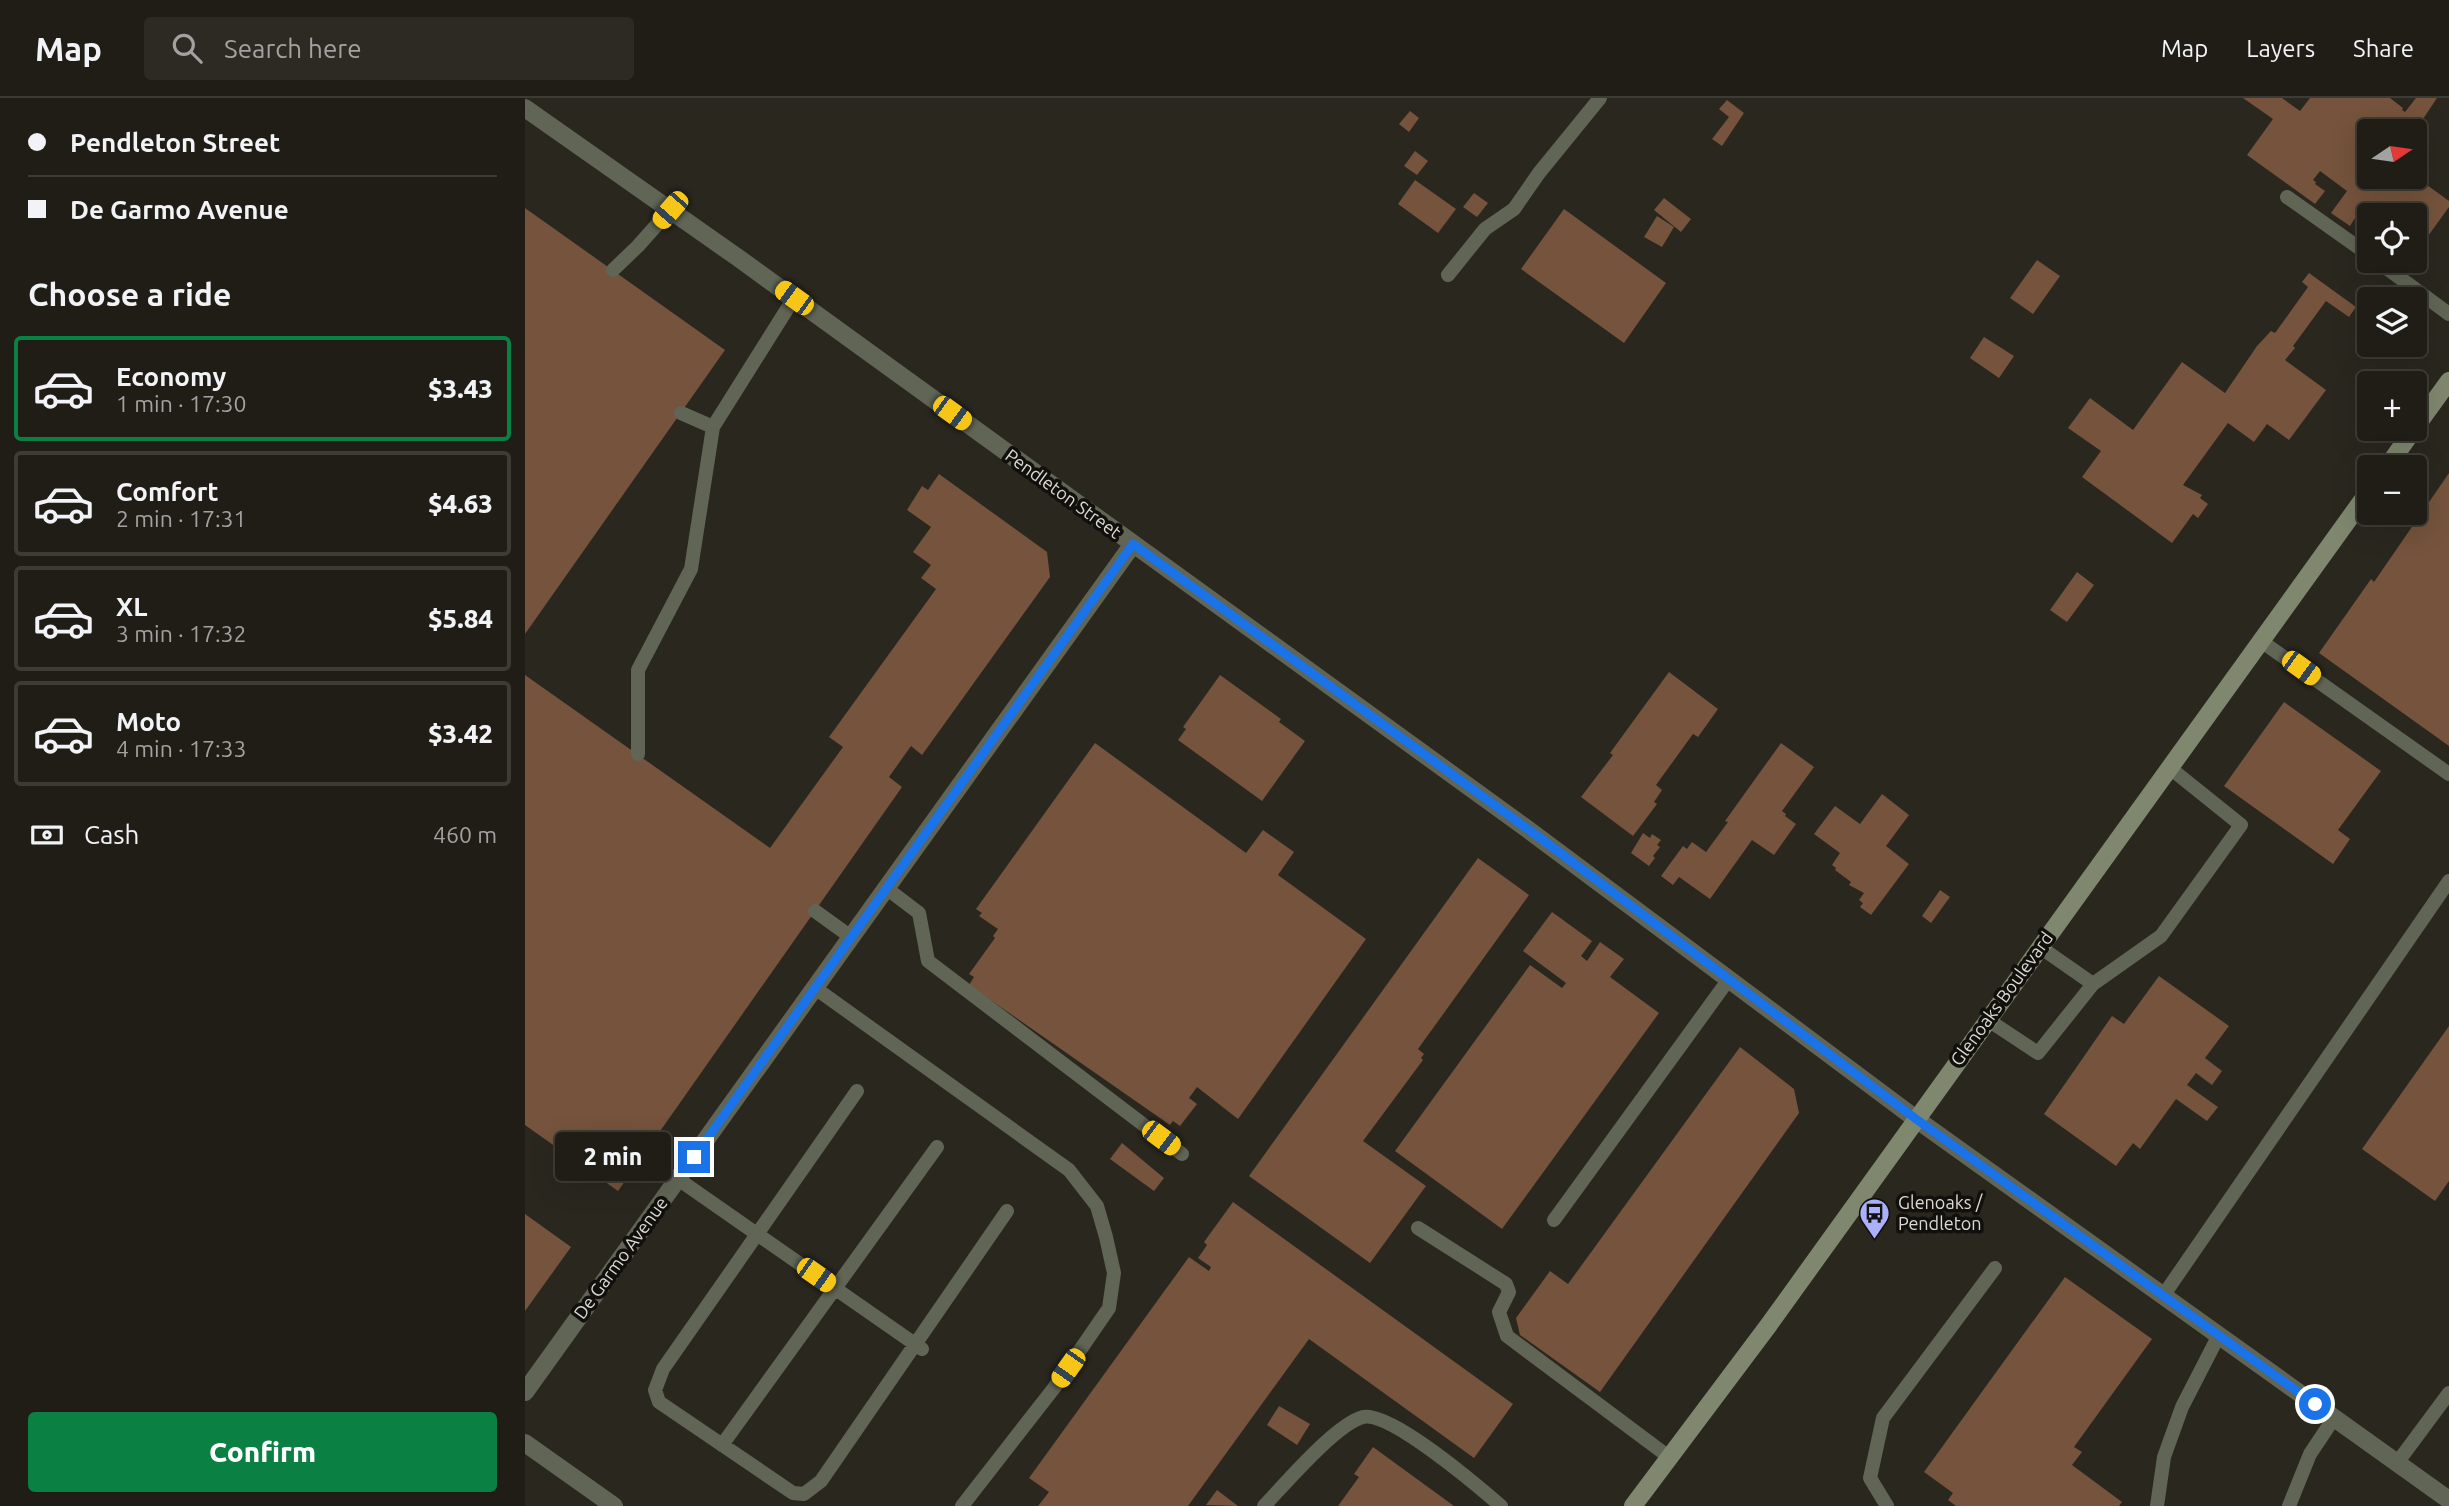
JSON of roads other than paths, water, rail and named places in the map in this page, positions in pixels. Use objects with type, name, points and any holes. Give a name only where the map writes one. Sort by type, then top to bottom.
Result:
[{"type":"main road","points":[[2427,411],[2449,381]]},
{"type":"main road","name":"Glenoaks Boulevard","points":[[1633,1506],[1768,1326],[2357,508]]},
{"type":"street","name":"Pendleton Street","points":[[525,108],[794,298],[1543,840],[1916,1119],[2449,1500]]},
{"type":"street","name":"De Garmo Avenue","points":[[525,1392],[1133,544]]},
{"type":"street","points":[[525,1443],[614,1506]]},
{"type":"lane","points":[[1448,275],[1485,229],[1514,209],[1539,173],[1600,98]]},
{"type":"lane","points":[[2287,197],[2357,247]]},
{"type":"lane","points":[[613,270],[670,210]]},
{"type":"lane","points":[[2393,273],[2449,314]]},
{"type":"lane","points":[[638,754],[638,670],[691,569],[713,427],[794,298]]},
{"type":"lane","points":[[681,413],[713,427]]},
{"type":"lane","points":[[2262,641],[2449,774]]},
{"type":"lane","points":[[1988,1020],[2038,1054],[2093,984],[2161,936],[2241,825],[2169,768]]},
{"type":"lane","points":[[2163,1296],[2449,881]]},
{"type":"lane","points":[[886,888],[919,913],[928,961],[1182,1154]]},
{"type":"lane","points":[[815,911],[851,937]]},
{"type":"lane","points":[[2040,947],[2093,984]]},
{"type":"lane","points":[[1554,1220],[1729,979]]},
{"type":"lane","points":[[815,988],[1069,1170],[1097,1206],[1106,1237],[1114,1273],[1109,1308],[1054,1388],[962,1506]]},
{"type":"lane","points":[[857,1091],[663,1368],[655,1390],[659,1402],[793,1493],[804,1494],[821,1481],[918,1346],[1007,1210]]},
{"type":"lane","points":[[722,1446],[937,1147]]},
{"type":"lane","points":[[678,1179],[918,1346]]},
{"type":"lane","points":[[1418,1228],[1506,1284],[1509,1292],[1499,1312],[1507,1336],[1669,1457]]},
{"type":"lane","points":[[1887,1506],[1870,1478],[1883,1419],[1995,1268]]},
{"type":"lane","points":[[2157,1506],[2164,1457],[2182,1407],[2219,1335]]},
{"type":"lane","points":[[2397,1463],[2449,1393]]},
{"type":"lane","points":[[1264,1506],[1343,1429],[1362,1417],[1375,1417],[1388,1422],[1456,1468],[1501,1506]]},
{"type":"lane","points":[[2292,1499],[2310,1454],[2334,1418]]},
{"type":"place","name":"Glenoaks / Pendleton","points":[[1875,1240]]}]
